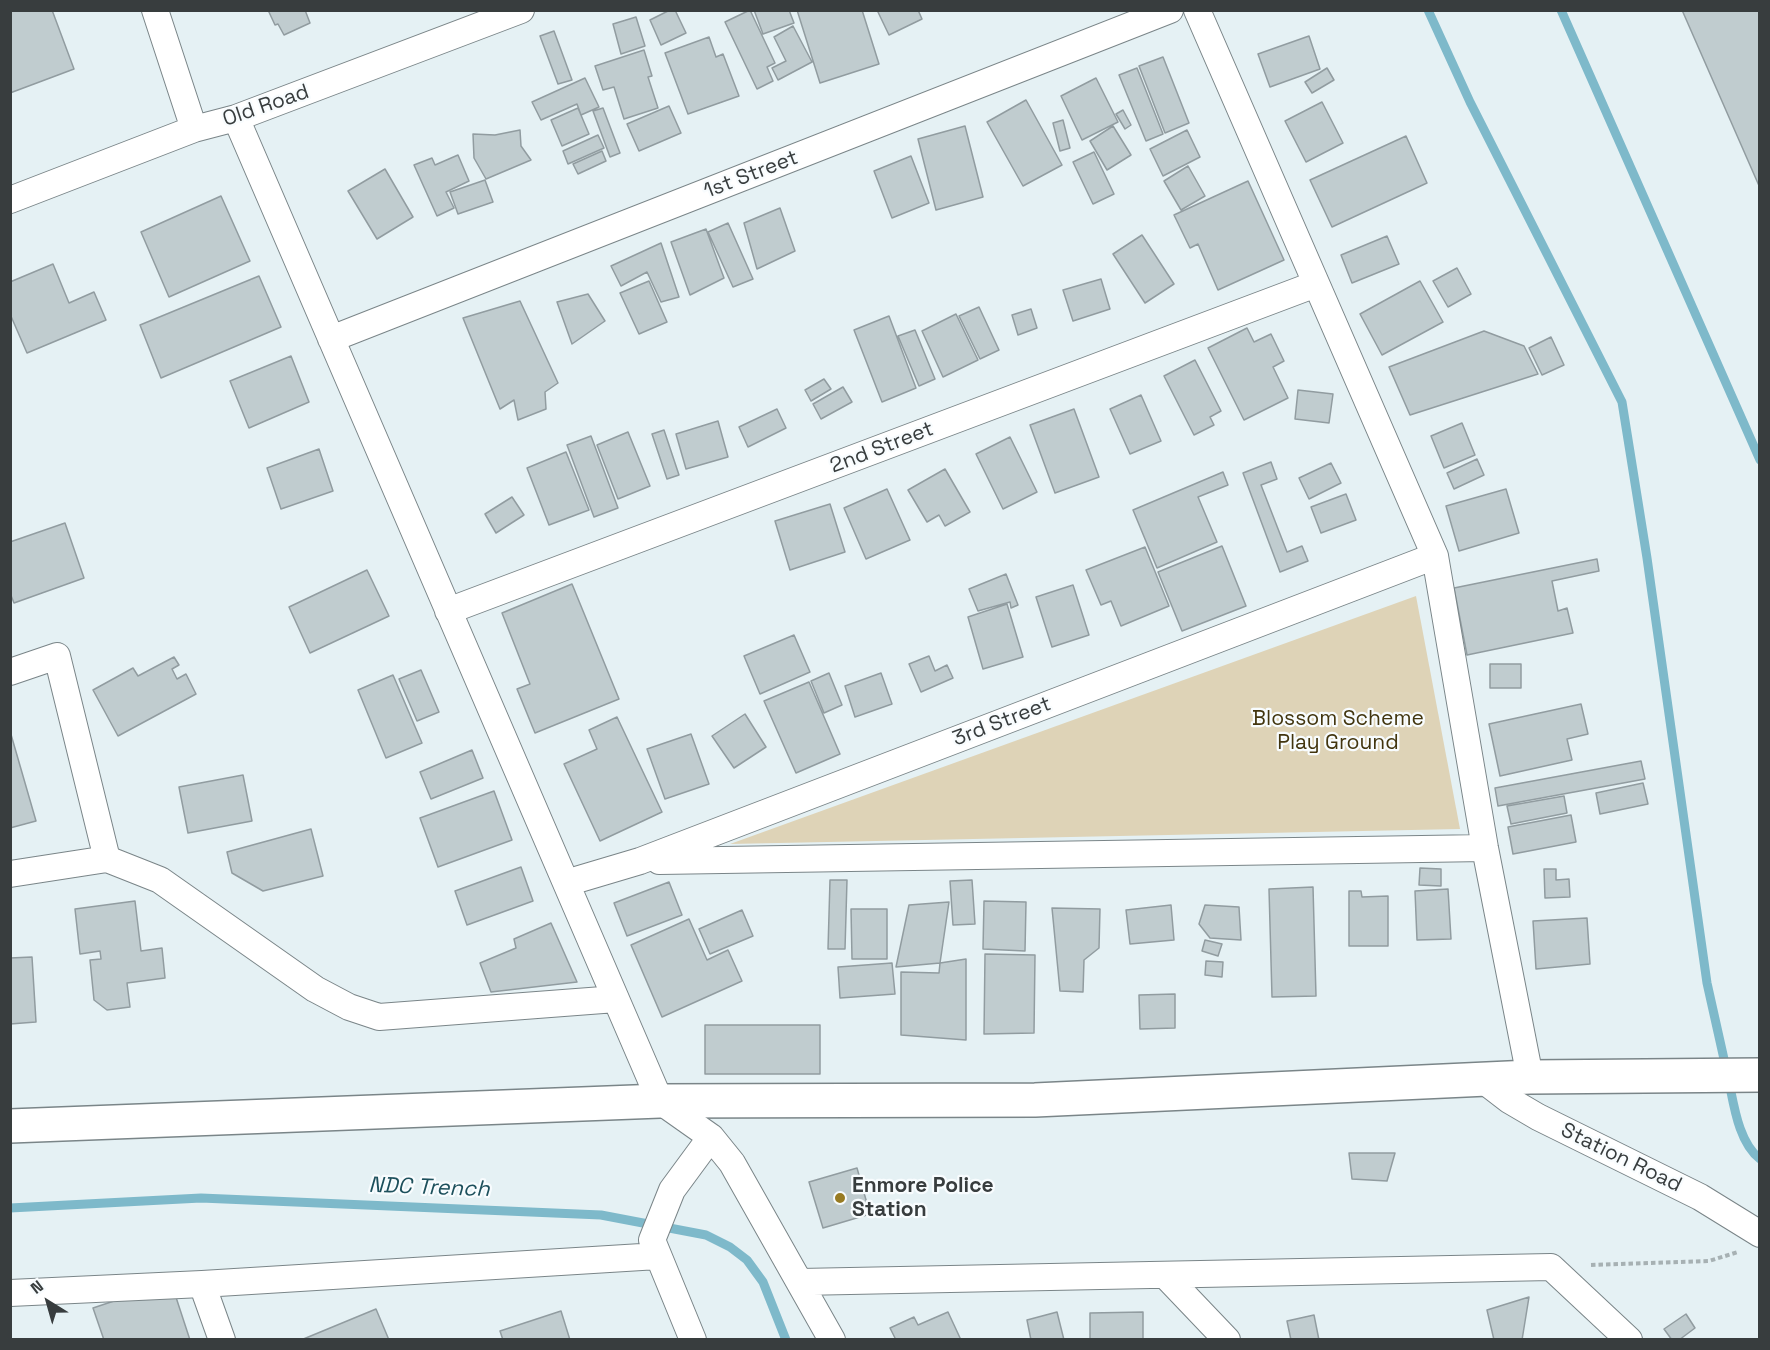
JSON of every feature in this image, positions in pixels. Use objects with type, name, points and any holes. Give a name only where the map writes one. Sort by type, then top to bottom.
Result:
[{"type":"main road","points":[[10,1126],[660,1101],[1035,1100],[1530,1077],[1758,1075]]},
{"type":"street","points":[[155,10],[194,129]]},
{"type":"street","name":"Old Road","points":[[10,200],[194,129],[236,118],[521,10]]},
{"type":"street","name":"1st Street","points":[[331,339],[1170,10]]},
{"type":"street","points":[[1197,10],[1435,556],[1485,848],[1530,1077]]},
{"type":"street","points":[[236,118],[660,1101],[711,1137],[732,1163],[832,1340]]},
{"type":"street","name":"2nd Street","points":[[448,611],[1316,284]]},
{"type":"street","name":"3rd Street","points":[[566,883],[640,861],[1435,556]]},
{"type":"street","points":[[10,672],[57,656],[107,859]]},
{"type":"street","points":[[640,861],[1485,848]]},
{"type":"street","points":[[10,874],[107,859],[160,880],[315,989],[349,1007],[379,1017],[616,999]]},
{"type":"street","name":"Station Road","points":[[1483,1080],[1509,1100],[1538,1117],[1701,1197],[1760,1234]]},
{"type":"street","points":[[693,1340],[655,1248],[672,1190],[711,1137]]},
{"type":"street","points":[[10,1293],[202,1284],[655,1248]]},
{"type":"street","points":[[800,1282],[1551,1267],[1629,1340]]},
{"type":"street","points":[[1165,1275],[1227,1340]]},
{"type":"street","points":[[202,1284],[222,1340]]},
{"type":"path","points":[[1551,1267],[1709,1261],[1739,1252]]},
{"type":"green space","name":"Blossom Scheme Play Ground","points":[[1416,596],[1460,829],[730,844]]},
{"type":"building","points":[[10,10],[52,10],[74,69],[10,93]]},
{"type":"building","points":[[268,10],[305,10],[310,23],[284,35],[278,24],[275,25]]},
{"type":"building","points":[[670,10],[675,10],[686,33],[661,45],[650,20]]},
{"type":"building","points":[[750,10],[775,63],[767,67],[773,81],[757,89],[725,22]]},
{"type":"building","points":[[754,10],[789,10],[794,23],[763,34]]},
{"type":"building","points":[[797,10],[862,10],[879,64],[820,83]]},
{"type":"building","points":[[877,10],[918,10],[922,19],[889,35]]},
{"type":"building","points":[[1682,10],[1760,10],[1760,188]]},
{"type":"building","points":[[636,17],[645,46],[621,54],[613,24]]},
{"type":"building","points":[[793,26],[812,62],[778,80],[772,68],[786,61],[774,37]]},
{"type":"building","points":[[554,31],[572,80],[558,84],[540,36]]},
{"type":"building","points":[[1309,36],[1320,69],[1270,87],[1258,54]]},
{"type":"building","points":[[709,37],[716,57],[723,54],[739,96],[688,114],[665,53]]},
{"type":"building","points":[[644,50],[652,76],[648,77],[658,108],[624,119],[614,87],[603,90],[595,66]]},
{"type":"building","points":[[1163,57],[1189,123],[1165,133],[1139,66]]},
{"type":"building","points":[[1137,68],[1163,134],[1146,141],[1119,75]]},
{"type":"building","points":[[1327,68],[1334,80],[1312,93],[1305,82]]},
{"type":"building","points":[[585,78],[599,107],[581,115],[577,104],[541,120],[532,102]]},
{"type":"building","points":[[1096,78],[1118,122],[1082,140],[1061,96]]},
{"type":"building","points":[[1026,100],[1062,165],[1023,186],[987,122]]},
{"type":"building","points":[[1322,102],[1343,143],[1306,162],[1285,121]]},
{"type":"building","points":[[669,106],[681,133],[639,151],[627,124]]},
{"type":"building","points":[[578,108],[589,134],[562,146],[551,120]]},
{"type":"building","points":[[603,108],[620,153],[610,157],[593,111]]},
{"type":"building","points":[[1123,110],[1131,125],[1125,129],[1116,114]]},
{"type":"building","points":[[1063,120],[1070,148],[1060,151],[1053,123]]},
{"type":"building","points":[[965,126],[983,197],[936,210],[918,139]]},
{"type":"building","points":[[1113,126],[1131,155],[1107,170],[1090,141]]},
{"type":"building","points":[[520,130],[521,146],[531,160],[486,179],[474,158],[473,134],[495,135]]},
{"type":"building","points":[[1187,130],[1200,157],[1163,176],[1150,149]]},
{"type":"building","points":[[598,135],[604,148],[568,164],[563,151]]},
{"type":"building","points":[[1406,136],[1427,183],[1332,227],[1310,180]]},
{"type":"building","points":[[602,151],[606,161],[578,174],[573,164]]},
{"type":"building","points":[[1094,152],[1114,194],[1093,204],[1073,162]]},
{"type":"building","points":[[458,155],[469,181],[446,192],[454,208],[437,216],[414,165],[432,158],[435,165]]},
{"type":"building","points":[[911,156],[929,203],[892,218],[874,171]]},
{"type":"building","points":[[1188,166],[1205,196],[1181,210],[1164,181]]},
{"type":"building","points":[[385,169],[413,217],[377,239],[348,191]]},
{"type":"building","points":[[485,180],[493,202],[458,214],[450,192]]},
{"type":"building","points":[[1248,181],[1284,260],[1218,290],[1198,244],[1190,248],[1174,215]]},
{"type":"building","points":[[221,196],[250,261],[169,297],[141,232]]},
{"type":"building","points":[[780,208],[795,251],[757,269],[744,223]]},
{"type":"building","points":[[728,223],[753,279],[733,287],[708,232]]},
{"type":"building","points":[[706,229],[724,278],[690,295],[671,242]]},
{"type":"building","points":[[1142,235],[1174,284],[1145,303],[1113,254]]},
{"type":"building","points":[[1387,236],[1399,264],[1352,283],[1341,255]]},
{"type":"building","points":[[661,243],[679,297],[661,302],[647,272],[621,286],[611,266]]},
{"type":"building","points":[[53,264],[69,303],[94,292],[106,320],[27,353],[10,314],[10,282]]},
{"type":"building","points":[[1457,268],[1471,294],[1448,307],[1433,281]]},
{"type":"building","points":[[259,276],[281,327],[161,378],[140,325]]},
{"type":"building","points":[[1101,279],[1110,309],[1073,321],[1063,290]]},
{"type":"building","points":[[649,281],[667,322],[639,334],[620,293]]},
{"type":"building","points":[[1420,281],[1443,322],[1382,355],[1360,314]]},
{"type":"building","points":[[588,294],[605,321],[572,344],[557,302]]},
{"type":"building","points":[[520,301],[558,383],[545,392],[546,409],[518,420],[514,400],[500,409],[463,318]]},
{"type":"building","points":[[979,307],[999,350],[980,359],[959,316]]},
{"type":"building","points":[[1031,309],[1037,328],[1018,335],[1012,315]]},
{"type":"building","points":[[956,314],[978,360],[943,377],[922,331]]},
{"type":"building","points":[[889,316],[916,388],[882,402],[854,330]]},
{"type":"building","points":[[1247,328],[1254,342],[1271,334],[1284,361],[1273,367],[1288,398],[1244,420],[1208,348]]},
{"type":"building","points":[[915,330],[935,379],[919,386],[898,336]]},
{"type":"building","points":[[1484,331],[1524,346],[1538,374],[1410,415],[1389,367]]},
{"type":"building","points":[[1551,337],[1564,365],[1542,375],[1529,348]]},
{"type":"building","points":[[291,356],[309,402],[249,428],[230,381]]},
{"type":"building","points":[[1195,360],[1221,411],[1210,417],[1214,425],[1194,435],[1164,376]]},
{"type":"building","points":[[824,379],[831,389],[811,401],[805,390]]},
{"type":"building","points":[[843,387],[852,402],[821,419],[813,404]]},
{"type":"building","points":[[1298,390],[1333,394],[1329,423],[1295,419]]},
{"type":"building","points":[[1141,395],[1161,441],[1130,454],[1110,409]]},
{"type":"building","points":[[777,409],[786,428],[748,447],[739,427]]},
{"type":"building","points":[[1074,409],[1099,477],[1055,493],[1030,425]]},
{"type":"building","points":[[718,421],[728,457],[686,469],[676,434]]},
{"type":"building","points":[[1462,423],[1475,455],[1444,468],[1431,436]]},
{"type":"building","points":[[664,430],[679,475],[667,479],[652,434]]},
{"type":"building","points":[[628,432],[650,486],[618,499],[597,445]]},
{"type":"building","points":[[591,436],[618,508],[594,517],[567,445]]},
{"type":"building","points":[[1010,437],[1037,492],[1003,509],[976,454]]},
{"type":"building","points":[[319,449],[333,491],[281,509],[267,468]]},
{"type":"building","points":[[566,452],[589,510],[549,525],[527,468]]},
{"type":"building","points":[[1477,459],[1484,475],[1454,489],[1447,473]]},
{"type":"building","points":[[1271,462],[1277,479],[1261,485],[1287,552],[1302,546],[1308,561],[1280,572],[1243,473]]},
{"type":"building","points":[[1331,463],[1341,483],[1309,499],[1299,478]]},
{"type":"building","points":[[945,469],[970,512],[945,526],[939,515],[927,522],[908,490]]},
{"type":"building","points":[[1223,472],[1228,485],[1198,497],[1217,542],[1157,568],[1133,510]]},
{"type":"building","points":[[887,489],[910,540],[866,559],[844,508]]},
{"type":"building","points":[[1506,489],[1519,533],[1459,551],[1446,506]]},
{"type":"building","points":[[1346,494],[1356,520],[1321,533],[1311,507]]},
{"type":"building","points":[[512,497],[524,515],[496,533],[485,514]]},
{"type":"building","points":[[830,504],[845,552],[790,570],[775,521]]},
{"type":"building","points":[[65,523],[84,578],[14,603],[10,593],[10,542]]},
{"type":"building","points":[[1222,546],[1246,606],[1182,631],[1158,572]]},
{"type":"building","points":[[1145,547],[1169,606],[1121,626],[1111,601],[1101,605],[1086,570]]},
{"type":"building","points":[[1597,559],[1599,571],[1552,581],[1558,611],[1567,608],[1573,633],[1467,655],[1454,588]]},
{"type":"building","points":[[367,570],[389,616],[310,653],[289,607]]},
{"type":"building","points":[[1006,574],[1018,605],[1011,608],[1010,602],[978,611],[969,589]]},
{"type":"building","points":[[572,584],[619,699],[535,733],[517,689],[530,684],[502,613]]},
{"type":"building","points":[[1073,585],[1089,635],[1052,647],[1036,597]]},
{"type":"building","points":[[1007,604],[1023,657],[983,669],[968,617]]},
{"type":"building","points":[[794,635],[810,672],[760,694],[744,656]]},
{"type":"building","points":[[929,656],[935,671],[947,665],[953,678],[921,692],[909,664]]},
{"type":"building","points":[[174,657],[179,665],[172,669],[177,679],[186,674],[196,694],[118,736],[93,690],[133,668],[138,676]]},
{"type":"building","points":[[1490,664],[1521,664],[1521,688],[1490,688]]},
{"type":"building","points":[[421,670],[439,712],[417,721],[399,679]]},
{"type":"building","points":[[829,673],[842,705],[824,713],[811,681]]},
{"type":"building","points":[[881,673],[892,704],[855,717],[845,686]]},
{"type":"building","points":[[393,675],[422,743],[386,758],[358,690]]},
{"type":"building","points":[[809,682],[840,754],[796,773],[764,701]]},
{"type":"building","points":[[1581,704],[1588,734],[1567,739],[1572,760],[1500,776],[1489,724]]},
{"type":"building","points":[[745,714],[766,747],[734,768],[712,736]]},
{"type":"building","points":[[617,717],[662,812],[600,841],[564,764],[597,749],[589,730]]},
{"type":"building","points":[[10,731],[36,821],[10,828]]},
{"type":"building","points":[[691,734],[709,784],[665,799],[647,749]]},
{"type":"building","points":[[472,750],[483,778],[431,799],[420,772]]},
{"type":"building","points":[[1641,761],[1645,779],[1498,806],[1495,788]]},
{"type":"building","points":[[243,775],[252,821],[188,833],[179,787]]},
{"type":"building","points":[[1643,783],[1648,804],[1600,814],[1596,793]]},
{"type":"building","points":[[494,791],[512,840],[438,867],[420,818]]},
{"type":"building","points":[[1564,796],[1567,813],[1511,824],[1507,806]]},
{"type":"building","points":[[1571,815],[1576,842],[1513,854],[1508,827]]},
{"type":"building","points":[[311,829],[323,876],[263,891],[232,873],[227,852]]},
{"type":"building","points":[[521,867],[533,901],[467,925],[455,891]]},
{"type":"building","points":[[1420,868],[1441,869],[1441,886],[1419,885]]},
{"type":"building","points":[[1544,869],[1556,869],[1556,880],[1569,879],[1570,897],[1545,898]]},
{"type":"building","points":[[830,880],[847,880],[845,949],[828,949]]},
{"type":"building","points":[[972,880],[975,924],[953,925],[950,881]]},
{"type":"building","points":[[669,882],[682,915],[627,936],[614,903]]},
{"type":"building","points":[[1313,887],[1316,996],[1272,997],[1269,889]]},
{"type":"building","points":[[1448,889],[1451,939],[1417,940],[1415,891]]},
{"type":"building","points":[[1349,891],[1361,891],[1362,897],[1388,896],[1388,946],[1349,946]]},
{"type":"building","points":[[135,901],[141,951],[162,948],[165,978],[127,983],[130,1007],[107,1010],[94,1000],[90,960],[101,959],[100,951],[80,954],[75,909]]},
{"type":"building","points":[[984,901],[1026,902],[1025,951],[983,949]]},
{"type":"building","points":[[949,902],[940,963],[896,967],[909,905]]},
{"type":"building","points":[[1171,905],[1174,940],[1130,944],[1126,910]]},
{"type":"building","points":[[1205,905],[1239,907],[1241,940],[1210,938],[1199,924]]},
{"type":"building","points":[[1052,908],[1100,909],[1099,948],[1084,960],[1083,992],[1060,991]]},
{"type":"building","points":[[851,909],[887,909],[887,959],[852,959]]},
{"type":"building","points":[[742,910],[753,936],[710,954],[699,929]]},
{"type":"building","points":[[1587,918],[1590,964],[1536,969],[1533,921]]},
{"type":"building","points":[[689,919],[707,960],[728,950],[742,981],[662,1017],[631,945]]},
{"type":"building","points":[[551,923],[577,982],[491,992],[480,963],[516,948],[514,939]]},
{"type":"building","points":[[1205,940],[1222,944],[1218,956],[1202,951]]},
{"type":"building","points":[[985,954],[1035,955],[1034,1033],[984,1034]]},
{"type":"building","points":[[32,957],[36,1022],[10,1024],[10,958]]},
{"type":"building","points":[[966,959],[966,1040],[901,1035],[901,972],[939,973],[940,963]]},
{"type":"building","points":[[1206,961],[1223,962],[1222,977],[1205,975]]},
{"type":"building","points":[[892,963],[895,994],[840,998],[838,967]]},
{"type":"building","points":[[1175,994],[1175,1028],[1140,1029],[1139,995]]},
{"type":"building","points":[[705,1025],[820,1025],[820,1074],[705,1074]]},
{"type":"building","points":[[1349,1153],[1395,1153],[1387,1181],[1352,1179]]},
{"type":"building","name":"Enmore Police Station","points":[[857,1168],[870,1214],[823,1228],[809,1182]]},
{"type":"building","points":[[171,1282],[190,1340],[104,1340],[93,1308]]},
{"type":"building","points":[[1529,1297],[1522,1340],[1494,1340],[1487,1310]]},
{"type":"building","points":[[376,1309],[389,1340],[301,1340]]},
{"type":"building","points":[[561,1311],[570,1340],[503,1340],[500,1331]]},
{"type":"building","points":[[948,1312],[961,1340],[896,1340],[890,1328],[914,1317],[918,1325]]},
{"type":"building","points":[[1057,1312],[1064,1340],[1031,1340],[1027,1320]]},
{"type":"building","points":[[1143,1312],[1143,1340],[1090,1340],[1090,1313]]},
{"type":"building","points":[[1686,1314],[1695,1328],[1679,1340],[1672,1340],[1664,1329]]},
{"type":"building","points":[[1314,1315],[1319,1340],[1291,1340],[1287,1321]]},
{"type":"waterway","points":[[1428,10],[1470,102],[1622,402],[1647,558],[1707,983],[1726,1068]]},
{"type":"waterway","points":[[1561,10],[1760,460]]},
{"type":"waterway","points":[[1729,1082],[1742,1134],[1760,1159]]},
{"type":"waterway","name":"NDC Trench","points":[[10,1208],[201,1198],[601,1215],[706,1235],[730,1247],[747,1260],[763,1282],[786,1340]]},
{"type":"place","name":"Enmore Police Station","points":[[840,1198]]}]
